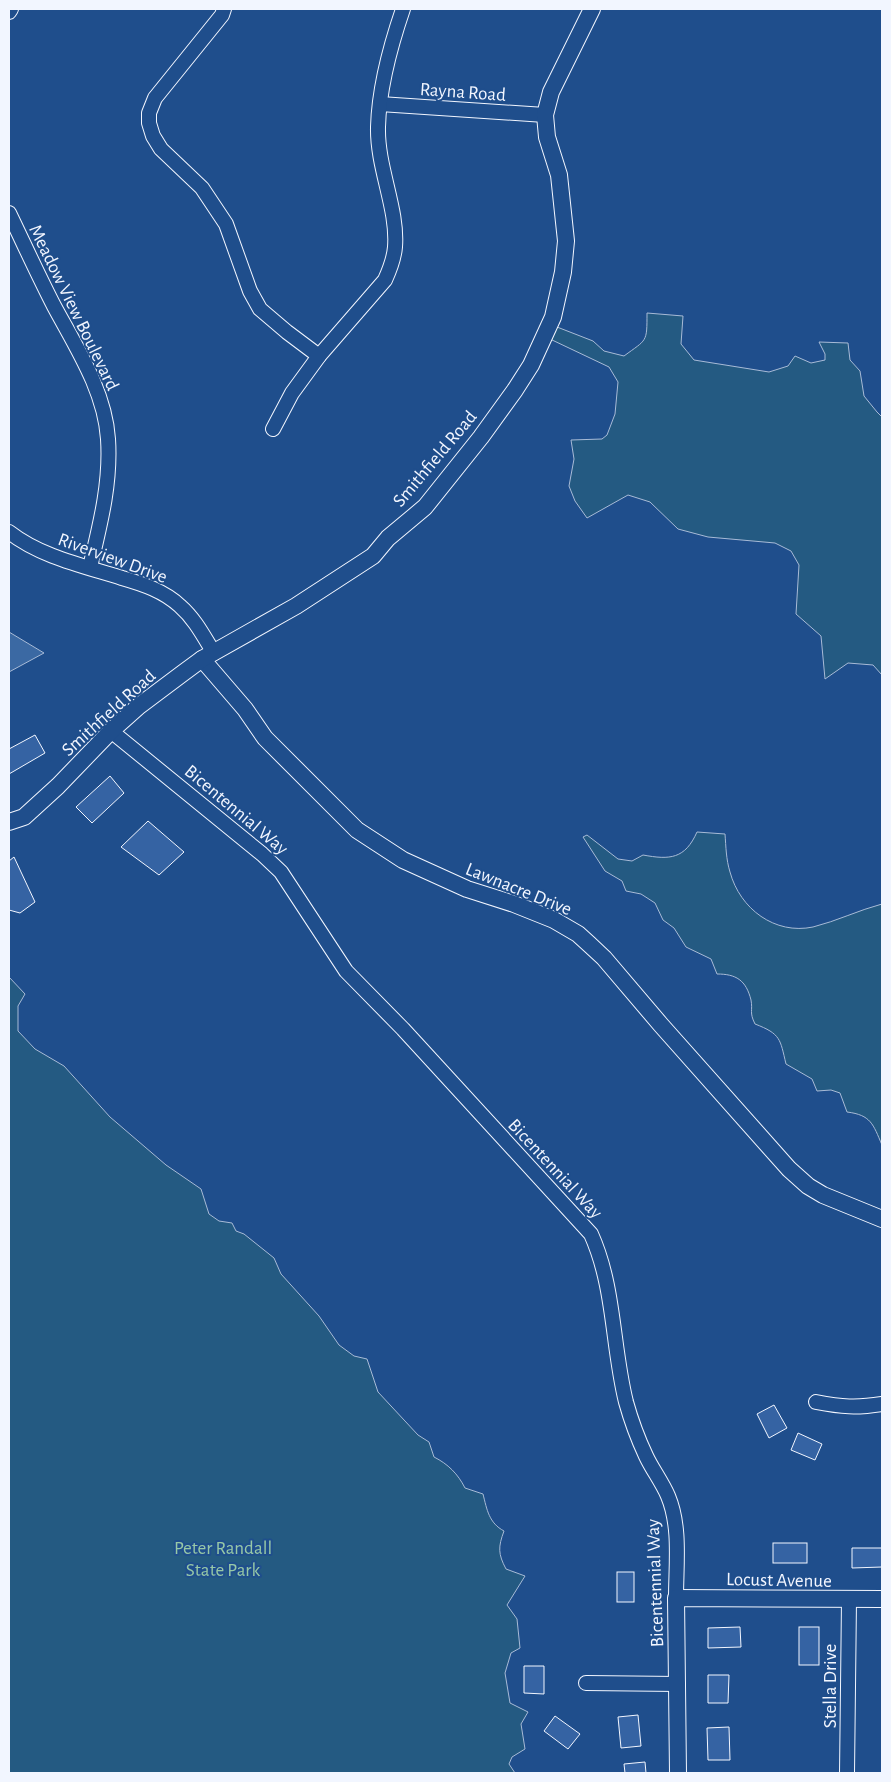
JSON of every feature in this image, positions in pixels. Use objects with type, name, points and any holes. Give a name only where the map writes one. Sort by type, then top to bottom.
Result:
[{"type":"street","points":[[224,9],[222,15],[155,98],[149,113],[149,123],[161,148],[202,188],[226,224],[250,291],[260,309],[319,356]]},
{"type":"street","points":[[273,429],[292,393],[319,356],[385,280],[391,266],[395,248],[395,230],[379,150],[378,128],[380,104],[390,48],[403,9]]},
{"type":"street","name":"Smithfield Road","points":[[9,822],[24,817],[139,706],[208,656],[296,606],[373,556],[388,538],[425,507],[515,390],[531,364],[553,317],[563,272],[566,241],[559,175],[547,137],[545,115],[551,92],[592,9]]},
{"type":"street","name":"Rayna Road","points":[[380,104],[545,115]]},
{"type":"street","name":"Meadow View Boulevard","points":[[9,213],[101,402],[108,437],[109,472],[104,506],[90,567]]},
{"type":"street","name":"Riverview Drive","points":[[9,532],[35,549],[142,584],[164,594],[181,606],[199,628],[208,656]]},
{"type":"street","name":"Lawnacre Drive","points":[[208,656],[265,738],[357,830],[403,860],[467,889],[514,904],[554,920],[578,934],[604,958],[789,1169],[808,1186],[823,1195],[882,1219]]},
{"type":"street","name":"Bicentennial Way","points":[[111,731],[262,854],[281,872],[346,971],[404,1029],[591,1234],[600,1253],[610,1297],[618,1367],[626,1403],[646,1456],[668,1496],[675,1522],[678,1773]]},
{"type":"street","points":[[816,1402],[842,1407],[882,1404]]},
{"type":"street","name":"Locust Avenue","points":[[676,1598],[882,1599]]},
{"type":"street","name":"Stella Drive","points":[[848,1773],[849,1600]]},
{"type":"street","points":[[586,1683],[678,1684]]},
{"type":"green space","points":[[647,313],[683,316],[681,344],[694,360],[769,372],[788,366],[795,356],[811,363],[825,360],[825,354],[819,342],[848,343],[850,360],[860,371],[864,396],[882,417],[882,675],[873,665],[848,663],[825,679],[821,636],[796,614],[799,565],[791,551],[775,543],[708,537],[678,529],[650,502],[628,495],[587,518],[575,501],[569,486],[574,459],[571,440],[602,439],[607,435],[615,414],[618,382],[609,367],[550,339],[557,327],[593,341],[604,351],[624,356],[644,339],[647,330]]},
{"type":"green space","points":[[697,832],[725,834],[726,853],[735,885],[751,908],[773,923],[785,927],[813,927],[882,904],[882,1145],[876,1131],[866,1118],[847,1112],[840,1093],[831,1090],[817,1091],[812,1079],[786,1064],[780,1043],[775,1034],[755,1024],[749,993],[743,983],[730,975],[717,974],[711,959],[686,947],[674,928],[663,920],[655,903],[641,894],[626,891],[622,881],[605,871],[583,837],[587,835],[618,859],[632,861],[643,855],[676,856],[687,848]]},
{"type":"green space","name":"Peter Randall State Park","points":[[9,977],[25,994],[18,1006],[18,1031],[35,1049],[64,1066],[110,1117],[166,1165],[201,1189],[209,1214],[219,1221],[232,1223],[236,1231],[244,1234],[274,1258],[281,1274],[319,1316],[339,1345],[354,1356],[367,1359],[378,1392],[418,1435],[429,1442],[434,1457],[452,1470],[465,1488],[483,1494],[487,1511],[492,1520],[504,1531],[500,1550],[501,1559],[506,1569],[525,1576],[507,1605],[517,1619],[520,1648],[511,1653],[505,1673],[510,1703],[528,1712],[521,1724],[525,1749],[512,1757],[509,1764],[515,1773],[9,1773]]},
{"type":"shaded area","points":[[9,632],[44,653],[9,672]]},
{"type":"building","points":[[35,735],[45,753],[9,774],[9,749]]},
{"type":"building","points":[[110,776],[124,793],[92,823],[76,807]]},
{"type":"building","points":[[148,821],[184,852],[159,875],[121,847]]},
{"type":"building","points":[[14,857],[35,902],[20,913],[9,910],[9,861]]},
{"type":"building","points":[[774,1405],[787,1428],[769,1438],[757,1414]]},
{"type":"building","points":[[798,1433],[822,1444],[815,1460],[791,1450]]},
{"type":"building","points":[[773,1543],[807,1543],[807,1563],[773,1563]]},
{"type":"building","points":[[852,1548],[882,1548],[882,1567],[852,1568]]},
{"type":"building","points":[[617,1572],[634,1572],[634,1602],[617,1602]]},
{"type":"building","points":[[740,1627],[741,1647],[708,1648],[708,1628]]},
{"type":"building","points":[[799,1627],[819,1627],[819,1665],[799,1665]]},
{"type":"building","points":[[524,1666],[544,1666],[544,1694],[524,1693]]},
{"type":"building","points":[[708,1675],[729,1675],[728,1703],[708,1703]]},
{"type":"building","points":[[638,1715],[641,1746],[621,1748],[618,1717]]},
{"type":"building","points":[[555,1716],[580,1734],[568,1749],[544,1731]]},
{"type":"building","points":[[729,1727],[730,1760],[708,1760],[707,1728]]},
{"type":"building","points":[[645,1762],[646,1773],[625,1773],[624,1764]]}]
